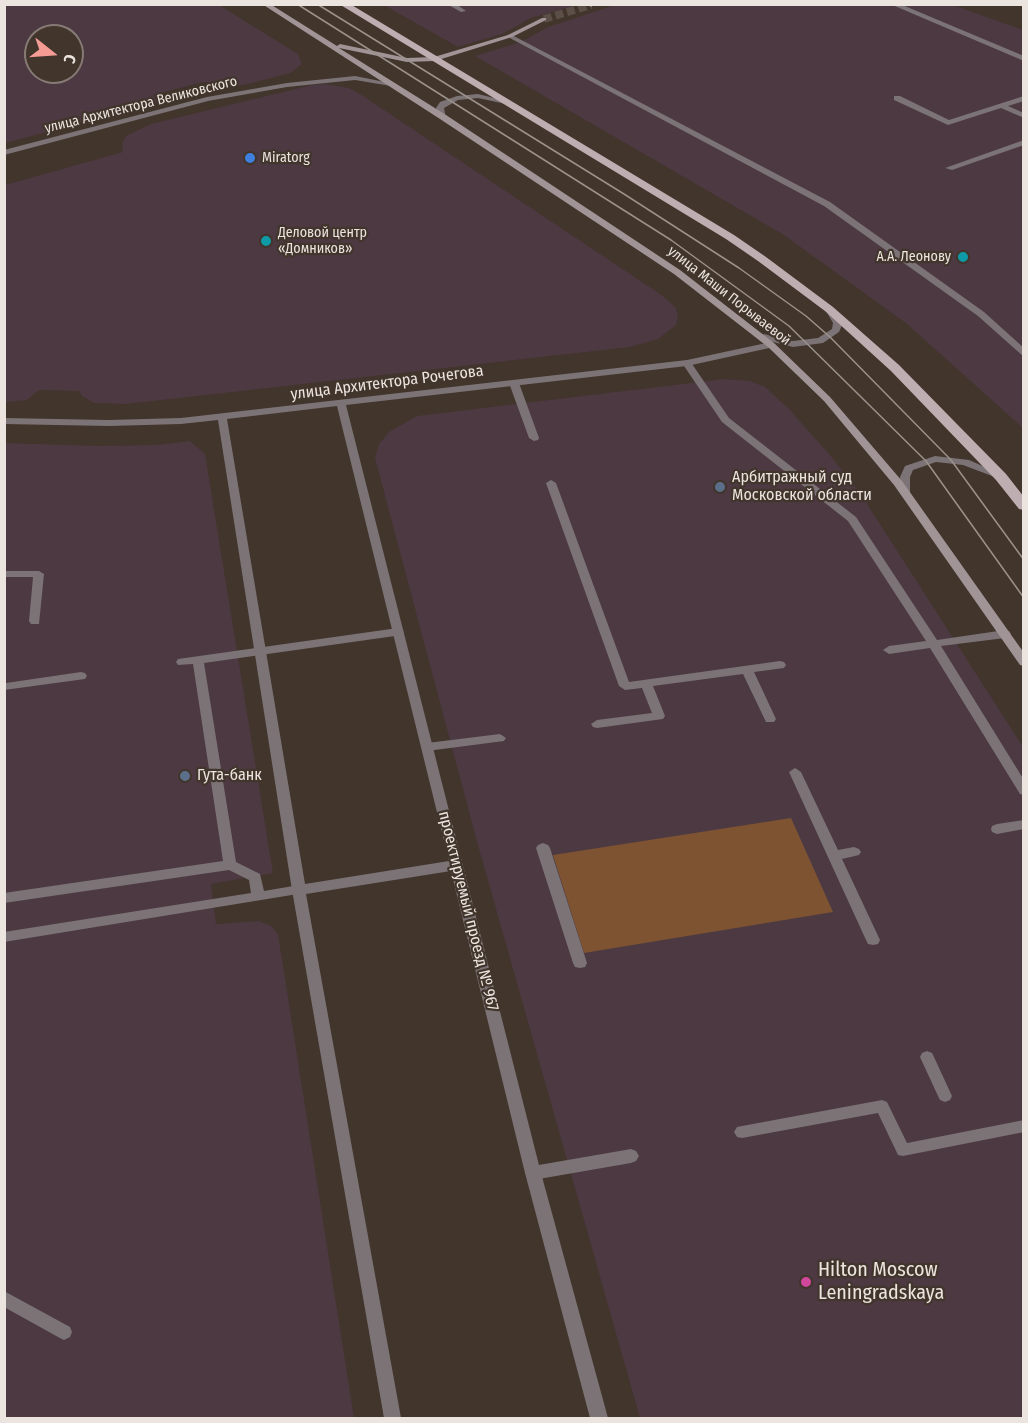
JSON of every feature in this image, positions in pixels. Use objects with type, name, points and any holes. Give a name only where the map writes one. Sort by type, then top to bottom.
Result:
[{"type":"main road","points":[[266,4],[325,41],[350,49],[397,58],[435,59],[510,36],[544,18]]},
{"type":"main road","points":[[343,4],[730,237],[829,309],[929,401],[1001,477],[1023,506]]},
{"type":"main road","name":"улица Маши Порываевой","points":[[325,41],[677,272],[771,345],[827,399],[905,492],[1023,662]]},
{"type":"street","points":[[450,4],[463,11]]},
{"type":"street","points":[[893,4],[1023,59]]},
{"type":"street","points":[[510,36],[827,204],[981,314],[1023,354]]},
{"type":"street","name":"улица Архитектора Великовского","points":[[4,153],[207,99],[287,85],[355,78],[391,84]]},
{"type":"street","points":[[443,117],[440,108],[443,104],[457,98],[478,96],[506,102]]},
{"type":"street","points":[[897,98],[948,123],[1023,98]]},
{"type":"street","points":[[1001,105],[1023,116]]},
{"type":"street","points":[[949,168],[1023,142]]},
{"type":"street","points":[[755,333],[779,342],[800,344],[820,341],[836,330],[838,323],[836,316],[829,309]]},
{"type":"street","name":"улица Архитектора Рочегова","points":[[4,421],[109,423],[181,421],[222,417],[687,363],[771,345]]},
{"type":"street","points":[[687,363],[725,420],[852,519],[934,644],[1023,791]]},
{"type":"street","points":[[514,383],[534,438]]},
{"type":"street","name":"проектируемый проезд № 967","points":[[341,403],[533,1173],[599,1419]]},
{"type":"street","points":[[222,417],[299,890],[392,1419]]},
{"type":"street","points":[[905,492],[905,477],[909,468],[935,459],[972,464],[1001,477]]},
{"type":"street","points":[[550,483],[625,686],[780,665]]},
{"type":"street","points":[[4,574],[39,574],[35,621]]},
{"type":"street","points":[[182,663],[398,632]]},
{"type":"street","points":[[889,650],[1005,634]]},
{"type":"street","points":[[198,660],[230,865]]},
{"type":"street","points":[[747,670],[770,719]]},
{"type":"street","points":[[6,687],[81,676]]},
{"type":"street","points":[[597,724],[659,716],[646,683]]},
{"type":"street","points":[[427,747],[500,738]]},
{"type":"street","points":[[795,772],[873,940]]},
{"type":"street","points":[[997,829],[1023,824]]},
{"type":"street","points":[[543,848],[580,963]]},
{"type":"street","points":[[833,855],[854,852]]},
{"type":"street","points":[[4,898],[230,865],[255,877],[258,897]]},
{"type":"street","points":[[4,937],[456,865]]},
{"type":"street","points":[[927,1057],[945,1096]]},
{"type":"street","points":[[742,1132],[882,1106],[903,1150],[1023,1126]]},
{"type":"street","points":[[533,1173],[631,1156]]},
{"type":"street","points":[[4,1298],[64,1332]]},
{"type":"shaded area","points":[[5,4],[219,5],[298,54],[302,64],[290,73],[248,84],[232,87],[203,82],[153,95],[159,103],[5,143]]},
{"type":"shaded area","points":[[618,4],[953,5],[1023,30],[1023,428],[907,324],[784,235],[475,56],[521,42],[548,27]]},
{"type":"shaded area","points":[[384,5],[577,5],[531,18],[502,34],[458,47]]},
{"type":"shaded area","name":"Деловой центр «Домников»","points":[[326,84],[349,88],[363,96],[663,296],[676,308],[678,317],[676,325],[658,339],[630,347],[126,404],[94,403],[82,396],[79,391],[39,390],[27,400],[5,402],[5,185],[123,152],[122,144],[126,136],[151,124],[312,85]]},
{"type":"shaded area","points":[[724,379],[750,381],[765,387],[789,409],[830,455],[860,493],[1023,747],[1023,1418],[640,1418],[476,838],[375,458],[379,444],[389,432],[417,416]]},
{"type":"shaded area","points":[[190,441],[205,454],[273,873],[211,884],[216,924],[259,921],[271,926],[278,934],[354,1418],[5,1418],[5,443],[98,446],[158,445]]},
{"type":"shaded area","points":[[791,818],[833,912],[584,953],[553,855]]},
{"type":"tunnel","points":[[544,19],[591,5]]},
{"type":"tram line","points":[[297,4],[671,240],[789,326],[926,461],[1024,598]]},
{"type":"tram line","points":[[317,4],[624,194],[739,268],[806,316],[830,337],[951,460],[1024,560]]},
{"type":"place","name":"Miratorg","points":[[250,158]]},
{"type":"place","name":"Деловой центр «Домников»","points":[[266,241]]},
{"type":"place","name":"А.А. Леонову","points":[[963,257]]},
{"type":"place","name":"Арбитражный суд Московской области","points":[[720,487]]},
{"type":"place","name":"Гута-банк","points":[[185,776]]},
{"type":"place","name":"Hilton Moscow Leningradskaya","points":[[806,1282]]}]
